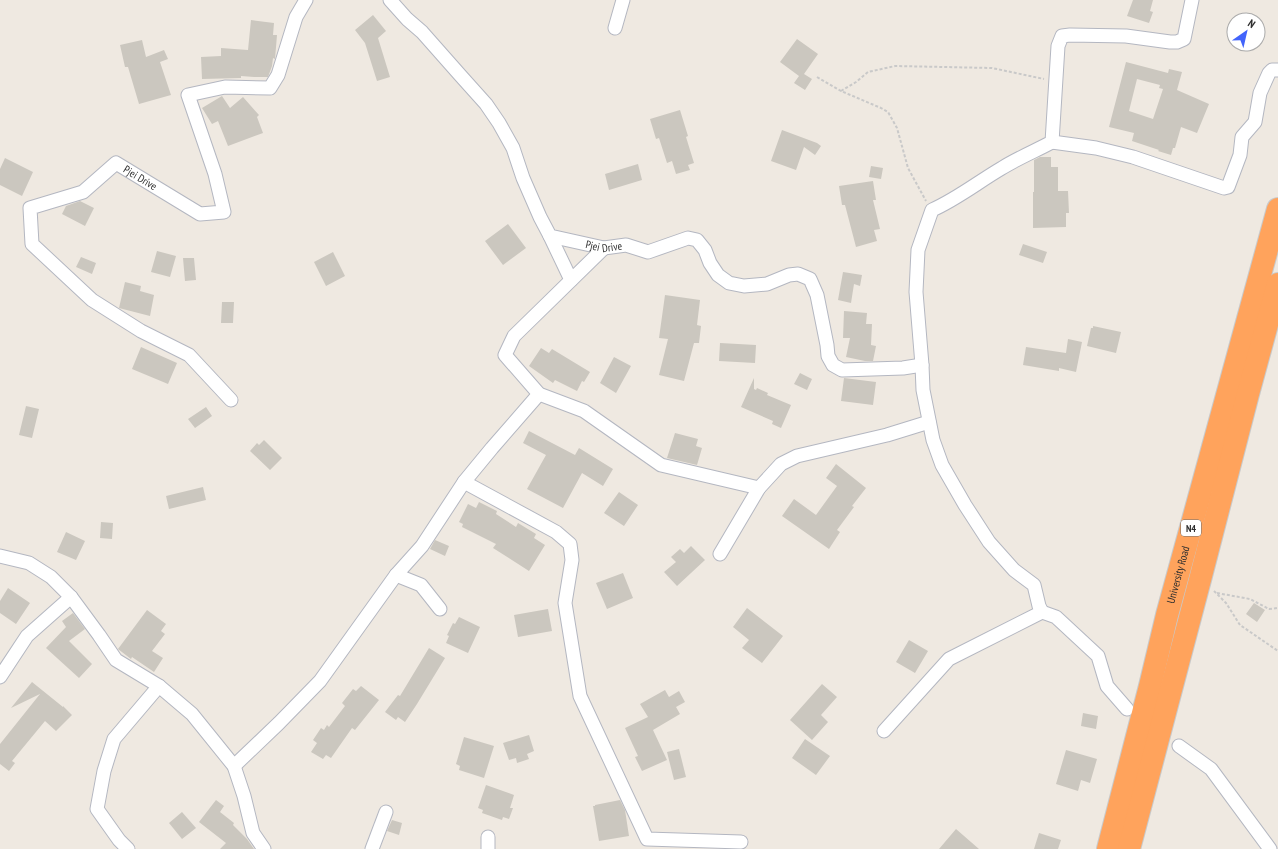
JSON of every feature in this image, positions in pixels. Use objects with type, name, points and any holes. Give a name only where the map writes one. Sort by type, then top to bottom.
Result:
[{"type":"highway","name":"University Road","points":[[1108,849],[1167,615],[1278,209]]},
{"type":"highway","name":"University Road","points":[[1129,849],[1278,284]]},
{"type":"street","name":"Pjei Drive","points":[[231,400],[189,355],[141,332],[92,300],[32,244],[30,208],[83,192],[116,163],[200,214],[224,212],[216,174],[188,95],[225,87],[270,88],[278,75],[296,16],[306,0]]},
{"type":"street","points":[[390,0],[407,19],[422,32],[486,104],[500,123],[513,148],[523,178],[540,217],[572,280]]},
{"type":"street","points":[[615,28],[623,0]]},
{"type":"street","points":[[1052,142],[1058,46],[1062,36],[1126,36],[1177,42],[1184,39],[1192,0]]},
{"type":"street","points":[[1127,709],[1107,686],[1098,656],[1056,617],[1042,612],[1034,585],[1014,570],[989,542],[942,465],[933,440],[923,390],[916,292],[918,250],[932,210],[955,198],[1002,167],[1052,142],[1096,148],[1133,157],[1224,188],[1228,187],[1240,155],[1242,137],[1255,122],[1260,93],[1269,73],[1272,70],[1278,70]]},
{"type":"street","name":"Pjei Drive","points":[[550,236],[604,248],[626,246],[648,252],[688,238],[697,240],[705,250],[710,263],[718,275],[729,283],[744,286],[767,284],[789,275],[798,274],[810,279],[817,295],[828,356],[832,365],[842,370],[903,368],[922,365]]},
{"type":"street","points":[[604,248],[514,336],[505,355],[539,394],[584,411],[661,465],[759,488]]},
{"type":"street","points":[[234,766],[320,681],[396,575],[422,546],[464,482],[539,394]]},
{"type":"street","points":[[720,554],[759,488],[781,464],[797,456],[887,435],[929,422]]},
{"type":"street","points":[[464,482],[556,532],[570,544],[572,560],[565,603],[580,696],[647,839],[741,842]]},
{"type":"street","points":[[0,556],[29,564],[51,577],[71,597],[116,660],[159,686],[192,714],[234,766],[244,796],[253,833],[264,849]]},
{"type":"street","points":[[396,575],[422,585],[440,609]]},
{"type":"street","points":[[0,677],[27,636],[71,597]]},
{"type":"street","points":[[884,731],[950,659],[1042,612]]},
{"type":"street","points":[[128,849],[119,840],[97,810],[104,771],[114,739],[159,686]]},
{"type":"street","points":[[1179,746],[1211,769],[1270,849]]},
{"type":"street","points":[[372,849],[386,812]]},
{"type":"path","points":[[841,91],[856,82],[868,72],[895,66],[992,68],[1055,81]]},
{"type":"path","points":[[817,77],[841,91],[888,112],[897,128],[908,168],[924,200],[932,210]]},
{"type":"path","points":[[1202,576],[1226,603],[1240,625],[1278,651]]},
{"type":"path","points":[[1216,593],[1250,599],[1269,609],[1278,608]]},
{"type":"building","points":[[1133,0],[1153,0],[1150,11],[1153,12],[1149,23],[1127,16]]},
{"type":"building","points":[[373,15],[386,31],[378,38],[390,77],[377,81],[365,43],[355,30]]},
{"type":"building","points":[[251,20],[274,23],[273,35],[277,35],[275,59],[273,58],[268,77],[241,76],[241,78],[202,79],[201,57],[221,56],[221,48],[248,50]]},
{"type":"building","points":[[797,39],[818,54],[804,74],[812,79],[805,90],[794,83],[799,76],[780,62]]},
{"type":"building","points":[[142,40],[146,57],[164,50],[168,59],[160,62],[171,95],[139,104],[128,67],[125,67],[120,45]]},
{"type":"building","points":[[1126,62],[1168,73],[1169,69],[1182,72],[1177,90],[1209,104],[1197,133],[1181,127],[1175,148],[1173,148],[1171,155],[1132,141],[1134,133],[1109,127]],"holes":[[[1137,79],[1160,85],[1159,88],[1163,89],[1153,119],[1129,111]]]},
{"type":"building","points":[[222,96],[230,108],[243,97],[259,115],[257,117],[263,133],[228,146],[218,121],[212,124],[202,108]]},
{"type":"building","points":[[680,110],[694,163],[688,165],[690,170],[676,174],[672,161],[667,163],[659,138],[656,139],[650,119]]},
{"type":"building","points":[[782,130],[817,143],[821,146],[815,155],[804,147],[796,170],[771,161]]},
{"type":"building","points":[[1040,157],[1051,157],[1051,167],[1058,167],[1058,191],[1068,191],[1069,213],[1066,213],[1066,227],[1033,228],[1034,160]]},
{"type":"building","points":[[5,158],[33,172],[22,196],[0,185],[0,169]]},
{"type":"building","points":[[638,164],[642,180],[609,190],[605,174]]},
{"type":"building","points":[[871,166],[883,168],[881,179],[869,177]]},
{"type":"building","points":[[873,181],[876,200],[873,200],[880,229],[874,230],[877,241],[856,247],[845,205],[842,205],[839,186]]},
{"type":"building","points":[[80,201],[94,208],[85,226],[62,214],[66,206]]},
{"type":"building","points":[[508,224],[526,248],[503,265],[485,241]]},
{"type":"building","points":[[1023,244],[1047,252],[1043,263],[1019,255]]},
{"type":"building","points":[[157,251],[176,256],[170,277],[151,272]]},
{"type":"building","points":[[333,252],[345,276],[326,286],[314,262]]},
{"type":"building","points":[[81,257],[96,263],[92,274],[76,267]]},
{"type":"building","points":[[183,258],[194,258],[196,280],[185,281]]},
{"type":"building","points":[[843,272],[862,275],[860,286],[854,284],[851,303],[838,300]]},
{"type":"building","points":[[125,282],[141,286],[140,291],[154,295],[150,316],[119,308]]},
{"type":"building","points":[[665,295],[700,300],[697,325],[701,326],[699,343],[694,343],[684,381],[659,375],[668,339],[659,338]]},
{"type":"building","points":[[222,302],[234,302],[233,323],[221,323]]},
{"type":"building","points":[[844,311],[867,313],[866,324],[872,324],[871,345],[876,346],[873,361],[846,357],[850,338],[843,338]]},
{"type":"building","points":[[1093,326],[1121,332],[1116,353],[1087,346],[1091,328],[1093,328]]},
{"type":"building","points":[[1068,339],[1082,342],[1076,372],[1059,368],[1059,371],[1023,365],[1026,347],[1066,353]]},
{"type":"building","points":[[720,343],[756,345],[755,363],[719,361]]},
{"type":"building","points":[[141,347],[177,363],[168,384],[132,369]]},
{"type":"building","points":[[541,348],[549,353],[552,349],[590,372],[584,382],[582,381],[577,391],[555,380],[553,383],[529,366]]},
{"type":"building","points":[[614,357],[631,366],[616,393],[600,383]]},
{"type":"building","points":[[800,373],[812,379],[807,390],[794,384]]},
{"type":"building","points":[[754,378],[754,389],[756,390],[757,388],[768,393],[767,395],[791,405],[781,428],[772,424],[773,421],[741,407]]},
{"type":"building","points":[[844,378],[876,382],[873,405],[841,401]]},
{"type":"building","points":[[26,406],[39,409],[32,438],[19,435]]},
{"type":"building","points":[[206,407],[212,416],[195,428],[188,419]]},
{"type":"building","points":[[529,431],[575,455],[579,448],[613,469],[603,486],[582,473],[563,508],[527,489],[546,455],[523,443]]},
{"type":"building","points":[[675,433],[698,439],[696,446],[702,448],[697,465],[667,458]]},
{"type":"building","points":[[264,440],[282,458],[270,470],[250,451],[257,443],[259,445]]},
{"type":"building","points":[[836,464],[866,488],[852,506],[854,507],[837,530],[840,532],[829,549],[782,516],[794,499],[816,515],[837,486],[826,478]]},
{"type":"building","points":[[203,487],[206,500],[169,509],[166,496]]},
{"type":"building","points":[[619,492],[638,505],[624,526],[604,513]]},
{"type":"building","points":[[479,502],[497,511],[496,514],[516,527],[518,523],[536,534],[534,538],[545,545],[529,571],[493,548],[496,544],[462,527],[463,524],[459,522],[468,504],[476,508]]},
{"type":"building","points":[[101,522],[113,523],[112,539],[100,538]]},
{"type":"building","points":[[66,532],[85,541],[76,560],[57,552]]},
{"type":"building","points":[[435,540],[449,546],[445,556],[430,549]]},
{"type":"building","points":[[691,546],[705,560],[677,586],[664,572],[676,562],[671,557],[680,549],[684,553]]},
{"type":"building","points":[[623,573],[633,598],[607,609],[596,583]]},
{"type":"building","points":[[8,588],[30,603],[16,624],[0,613],[0,601]]},
{"type":"building","points":[[1254,603],[1265,610],[1257,622],[1246,614]]},
{"type":"building","points":[[747,608],[783,636],[762,663],[742,648],[749,640],[733,627]]},
{"type":"building","points":[[548,609],[552,631],[518,637],[514,615]]},
{"type":"building","points":[[147,610],[166,624],[161,631],[165,634],[152,651],[163,658],[154,672],[132,657],[131,659],[118,649]]},
{"type":"building","points":[[73,613],[85,629],[69,641],[92,664],[79,678],[46,648],[66,627],[62,621]]},
{"type":"building","points":[[459,617],[480,627],[468,653],[446,643],[449,636],[447,635],[453,623],[455,624]]},
{"type":"building","points":[[909,640],[928,651],[915,673],[896,662]]},
{"type":"building","points":[[429,648],[445,658],[405,722],[398,717],[396,720],[385,712],[398,695],[400,696]]},
{"type":"building","points":[[32,682],[63,706],[72,715],[56,731],[45,721],[12,761],[15,763],[9,771],[0,764],[0,744],[40,694],[11,708]]},
{"type":"building","points":[[822,684],[837,697],[821,715],[828,722],[812,740],[790,720]]},
{"type":"building","points":[[361,686],[379,700],[355,730],[352,728],[331,758],[326,755],[323,759],[311,752],[317,743],[313,740],[321,728],[324,730],[327,725],[329,727],[345,706],[342,703],[353,689],[356,691]]},
{"type":"building","points":[[665,690],[669,697],[679,691],[685,702],[676,707],[680,714],[653,730],[667,760],[642,771],[635,757],[638,756],[625,728],[648,717],[640,704]]},
{"type":"building","points":[[1083,713],[1098,716],[1096,729],[1081,726]]},
{"type":"building","points":[[529,735],[534,751],[527,754],[529,759],[517,763],[516,758],[509,760],[503,743]]},
{"type":"building","points":[[464,737],[494,746],[484,778],[459,770],[460,766],[456,764]]},
{"type":"building","points":[[805,739],[830,756],[816,775],[792,758]]},
{"type":"building","points":[[679,749],[686,777],[674,780],[667,752]]},
{"type":"building","points":[[1066,750],[1097,759],[1090,783],[1081,780],[1078,791],[1056,784]]},
{"type":"building","points":[[486,785],[514,795],[510,808],[513,808],[509,819],[503,817],[502,820],[482,813],[483,810],[478,808]]},
{"type":"building","points":[[216,800],[224,806],[220,812],[234,823],[233,825],[247,839],[254,849],[220,849],[226,843],[199,822]]},
{"type":"building","points":[[620,800],[625,810],[629,836],[599,841],[593,806]]},
{"type":"building","points":[[182,812],[196,828],[182,839],[169,823]]},
{"type":"building","points":[[392,820],[402,823],[399,835],[387,831]]},
{"type":"building","points":[[956,829],[979,849],[939,849]]},
{"type":"building","points":[[1039,833],[1061,840],[1058,849],[1034,849]]}]
